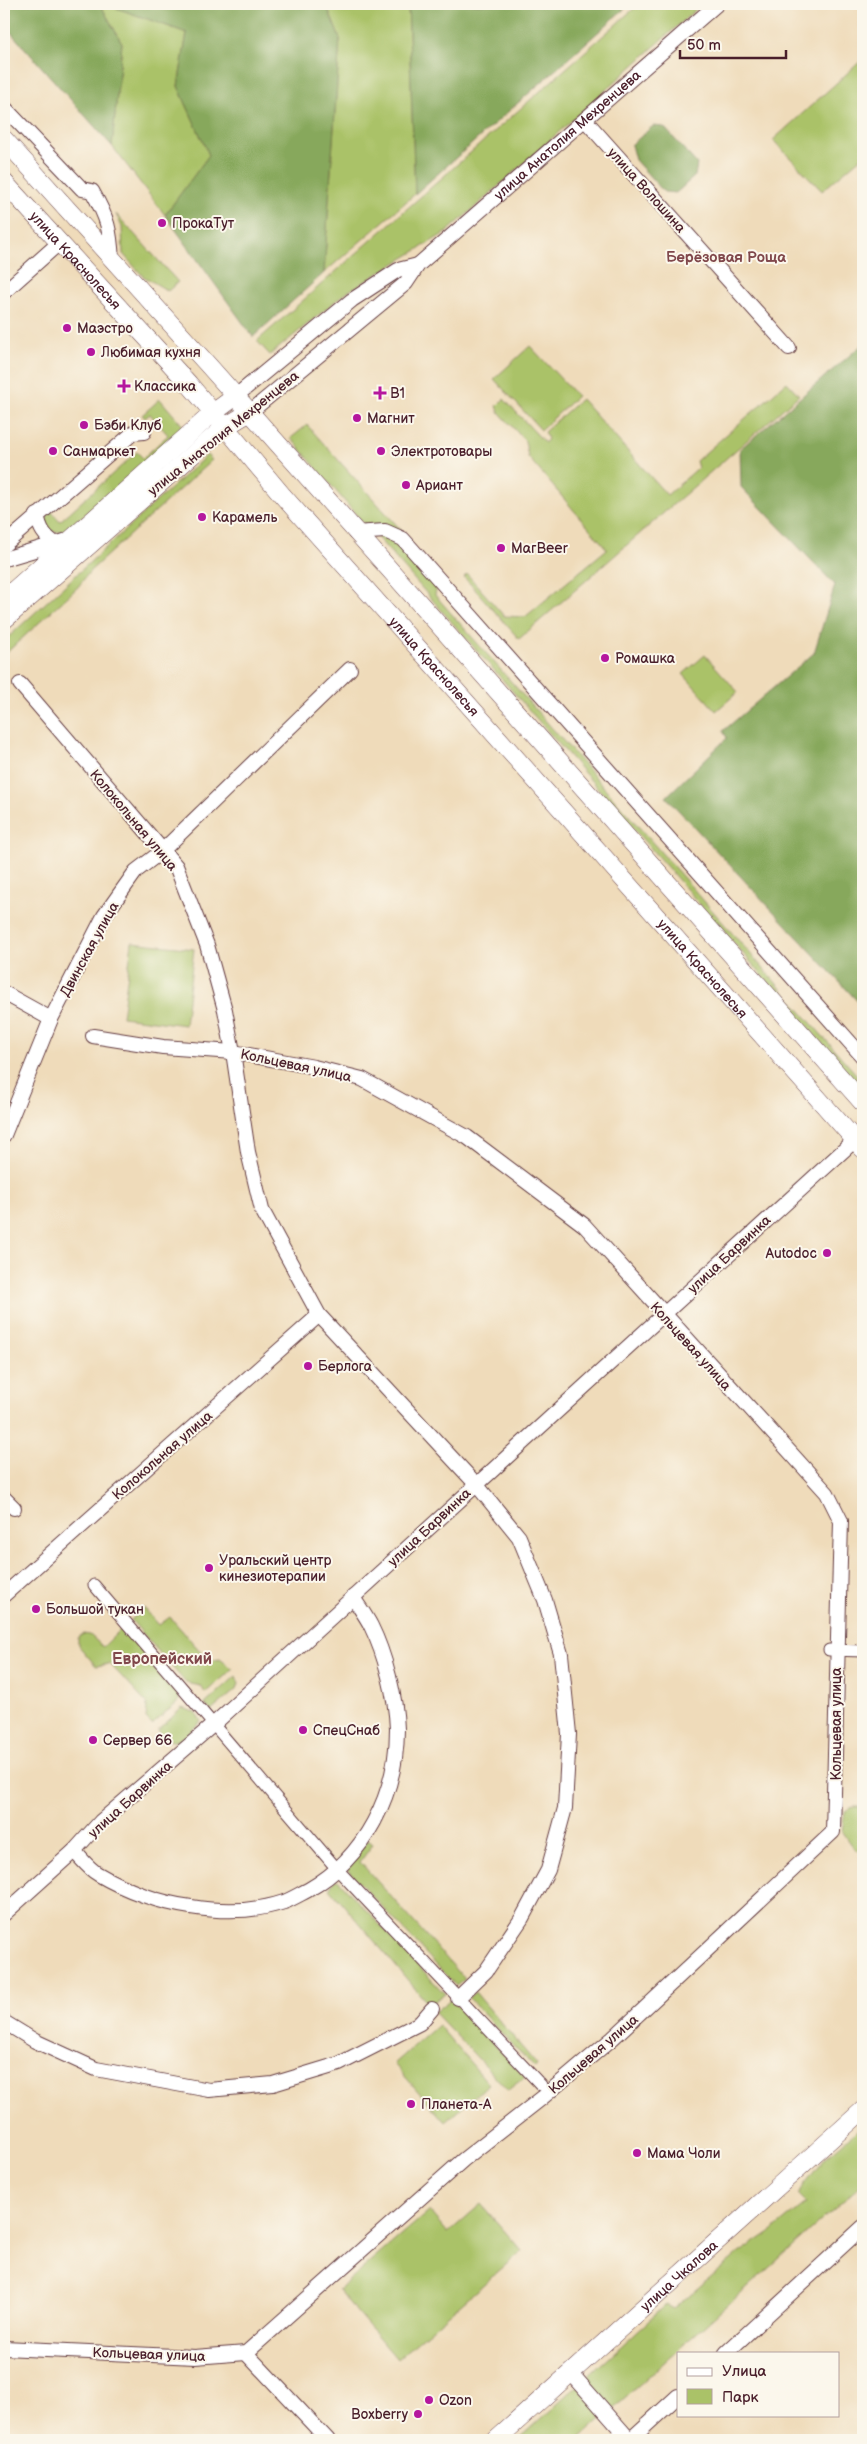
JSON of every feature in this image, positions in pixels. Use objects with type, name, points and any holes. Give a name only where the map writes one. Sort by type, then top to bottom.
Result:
[{"type":"street","name":"улица Анатолия Мехренцева","points":[[4,620],[225,427],[250,412],[406,283],[418,265],[586,121],[717,4]]},
{"type":"street","name":"улица Краснолесья","points":[[4,107],[82,189],[92,192],[106,214],[110,228],[112,260]]},
{"type":"street","name":"улица Волошина","points":[[586,121],[789,348]]},
{"type":"street","name":"улица Краснолесья","points":[[4,139],[236,396],[863,1103]]},
{"type":"street","name":"улица Краснолесья","points":[[4,182],[213,413],[290,504],[859,1144]]},
{"type":"street","points":[[4,292],[59,243]]},
{"type":"street","name":"улица Анатолия Мехренцева","points":[[4,599],[213,413],[352,300],[398,270],[418,265]]},
{"type":"street","points":[[4,545],[133,433],[144,432]]},
{"type":"street","points":[[37,515],[40,529],[48,539],[56,544]]},
{"type":"street","points":[[356,533],[385,531],[403,539],[863,1057]]},
{"type":"street","name":"улица Анатолия Мехренцева","points":[[4,559],[74,538]]},
{"type":"street","name":"Двинская улица","points":[[4,1135],[51,1019],[104,916],[136,871],[161,852],[350,669]]},
{"type":"street","name":"Колокольная улица","points":[[20,684],[161,852],[176,866],[207,945],[225,1010],[248,1152],[262,1210],[319,1315],[476,1484],[519,1537],[545,1600],[561,1654],[569,1734],[565,1808],[548,1870],[522,1918],[486,1971],[458,1998]]},
{"type":"street","points":[[4,993],[51,1019]]},
{"type":"street","name":"Кольцевая улица","points":[[4,2348],[195,2357],[246,2353],[463,2160],[542,2098],[612,2038],[833,1832],[833,1651],[841,1521],[826,1493],[663,1315],[584,1225],[467,1137],[362,1079],[314,1067],[233,1052],[163,1047],[93,1036]]},
{"type":"street","name":"улица Барвинка","points":[[4,1914],[74,1851],[102,1821],[214,1724],[663,1315],[859,1144]]},
{"type":"street","name":"Колокольная улица","points":[[4,1594],[319,1315]]},
{"type":"street","points":[[4,1498],[14,1508]]},
{"type":"street","points":[[94,1585],[337,1869],[541,2085]]},
{"type":"street","points":[[74,1851],[97,1874],[131,1889],[170,1904],[212,1910],[249,1910],[286,1902],[327,1879],[348,1860],[379,1815],[388,1792],[395,1756],[397,1728],[394,1696],[383,1658],[372,1626],[353,1597]]},
{"type":"street","points":[[833,1651],[863,1652]]},
{"type":"street","points":[[4,2022],[34,2041],[96,2069],[210,2090],[273,2084],[339,2064],[420,2023],[432,2009]]},
{"type":"street","name":"улица Чкалова","points":[[496,2440],[863,2110]]},
{"type":"street","points":[[727,2352],[863,2227]]},
{"type":"street","points":[[246,2353],[328,2440]]},
{"type":"street","points":[[571,2373],[630,2440],[677,2397]]},
{"type":"green space","points":[[4,4],[100,4],[122,43],[112,146],[4,25]]},
{"type":"green space","points":[[100,4],[115,4],[117,8],[187,33],[178,86],[209,155],[165,215],[112,146],[122,43]]},
{"type":"green space","points":[[115,4],[326,4],[340,39],[324,273],[253,337],[165,215],[209,155],[178,86],[187,33],[116,8]]},
{"type":"green space","points":[[326,4],[408,4],[415,194],[324,273],[340,39]]},
{"type":"green space","points":[[408,4],[630,4],[415,194]]},
{"type":"green space","points":[[639,4],[702,4],[447,232],[344,294],[270,355],[257,341]]},
{"type":"green space","points":[[863,59],[863,156],[822,191],[773,140]]},
{"type":"green space","points":[[653,126],[664,127],[697,164],[695,176],[676,193],[664,192],[635,160],[631,145]]},
{"type":"green space","points":[[116,214],[178,282],[168,291],[143,276],[123,254],[122,227]]},
{"type":"green space","points":[[863,344],[863,1007],[666,797],[727,738],[723,731],[814,653],[835,585],[741,487],[740,449]]},
{"type":"green space","points":[[530,346],[577,396],[541,430],[494,379]]},
{"type":"green space","points":[[787,382],[799,395],[519,639],[464,577],[467,574],[504,616],[525,617],[607,549],[528,457],[525,441],[499,412],[497,406],[504,399],[545,443],[548,439],[544,432],[581,399],[667,495],[698,468],[696,461]]},
{"type":"green space","points":[[160,399],[184,427],[90,511],[62,531],[53,532],[48,530],[45,520],[51,511],[60,521],[137,452],[143,458],[168,435],[150,414],[145,418],[142,415]]},
{"type":"green space","points":[[307,425],[401,532],[382,526],[364,524],[291,438]]},
{"type":"green space","points":[[207,455],[212,460],[90,571],[78,587],[4,655],[4,641]]},
{"type":"green space","points":[[382,535],[398,542],[437,587],[435,595],[863,1082],[863,1090],[377,537]]},
{"type":"green space","points":[[705,655],[738,692],[716,711],[683,674]]},
{"type":"green space","points":[[132,942],[194,949],[185,1025],[122,1017]]},
{"type":"green space","points":[[144,1608],[159,1625],[170,1617],[209,1661],[220,1659],[233,1669],[205,1693],[201,1686],[186,1683],[131,1620]]},
{"type":"green space","points":[[122,1628],[180,1692],[179,1701],[152,1725],[146,1719],[147,1704],[110,1664],[96,1666],[78,1645],[78,1638],[83,1634],[90,1635],[103,1647]]},
{"type":"green space","points":[[236,1676],[239,1684],[237,1689],[211,1711],[205,1704]]},
{"type":"green space","points":[[182,1708],[194,1712],[201,1721],[185,1737],[175,1741],[170,1740],[164,1737],[158,1730]]},
{"type":"green space","points":[[853,1807],[863,1807],[863,1852],[856,1850],[842,1832],[845,1811]]},
{"type":"green space","points":[[368,1840],[373,1844],[360,1862],[465,1979],[456,1986],[345,1867]]},
{"type":"green space","points":[[337,1879],[445,1994],[429,2005],[329,1888]]},
{"type":"green space","points":[[475,1992],[537,2065],[535,2068],[468,1998]]},
{"type":"green space","points":[[451,1999],[525,2077],[508,2090],[434,2012]]},
{"type":"green space","points":[[438,2025],[489,2084],[445,2122],[394,2064]]},
{"type":"green space","points":[[863,2125],[863,2183],[578,2440],[518,2440],[666,2305],[673,2309],[739,2253],[773,2230],[806,2203],[797,2194],[824,2159]]},
{"type":"green space","points":[[481,2204],[522,2251],[397,2359],[338,2290],[429,2211],[448,2233]]},
{"type":"place","name":"ПрокаТут","points":[[162,223]]},
{"type":"place","name":"Маэстро","points":[[67,328]]},
{"type":"place","name":"Любимая кухня","points":[[91,352]]},
{"type":"place","name":"Классика","points":[[124,386]]},
{"type":"place","name":"B1","points":[[380,393]]},
{"type":"place","name":"Магнит","points":[[357,418]]},
{"type":"place","name":"Бэби Клуб","points":[[84,425]]},
{"type":"place","name":"Санмаркет","points":[[53,451]]},
{"type":"place","name":"Электротовары","points":[[381,451]]},
{"type":"place","name":"Ариант","points":[[406,485]]},
{"type":"place","name":"Карамель","points":[[202,517]]},
{"type":"place","name":"МагBeer","points":[[501,548]]},
{"type":"place","name":"Ромашка","points":[[605,658]]},
{"type":"place","name":"Autodoc","points":[[827,1253]]},
{"type":"place","name":"Берлога","points":[[308,1366]]},
{"type":"place","name":"Уральский центр кинезиотерапии","points":[[209,1568]]},
{"type":"place","name":"Большой тукан","points":[[36,1609]]},
{"type":"place","name":"СпецСнаб","points":[[303,1730]]},
{"type":"place","name":"Сервер 66","points":[[93,1740]]},
{"type":"place","name":"Планета-А","points":[[411,2104]]},
{"type":"place","name":"Мама Чоли","points":[[637,2153]]},
{"type":"place","name":"Ozon","points":[[429,2400]]},
{"type":"place","name":"Boxberry","points":[[418,2414]]},
{"type":"district","name":"Берёзовая Роща","points":[[726,257]]},
{"type":"district","name":"Европейский","points":[[162,1658]]}]
